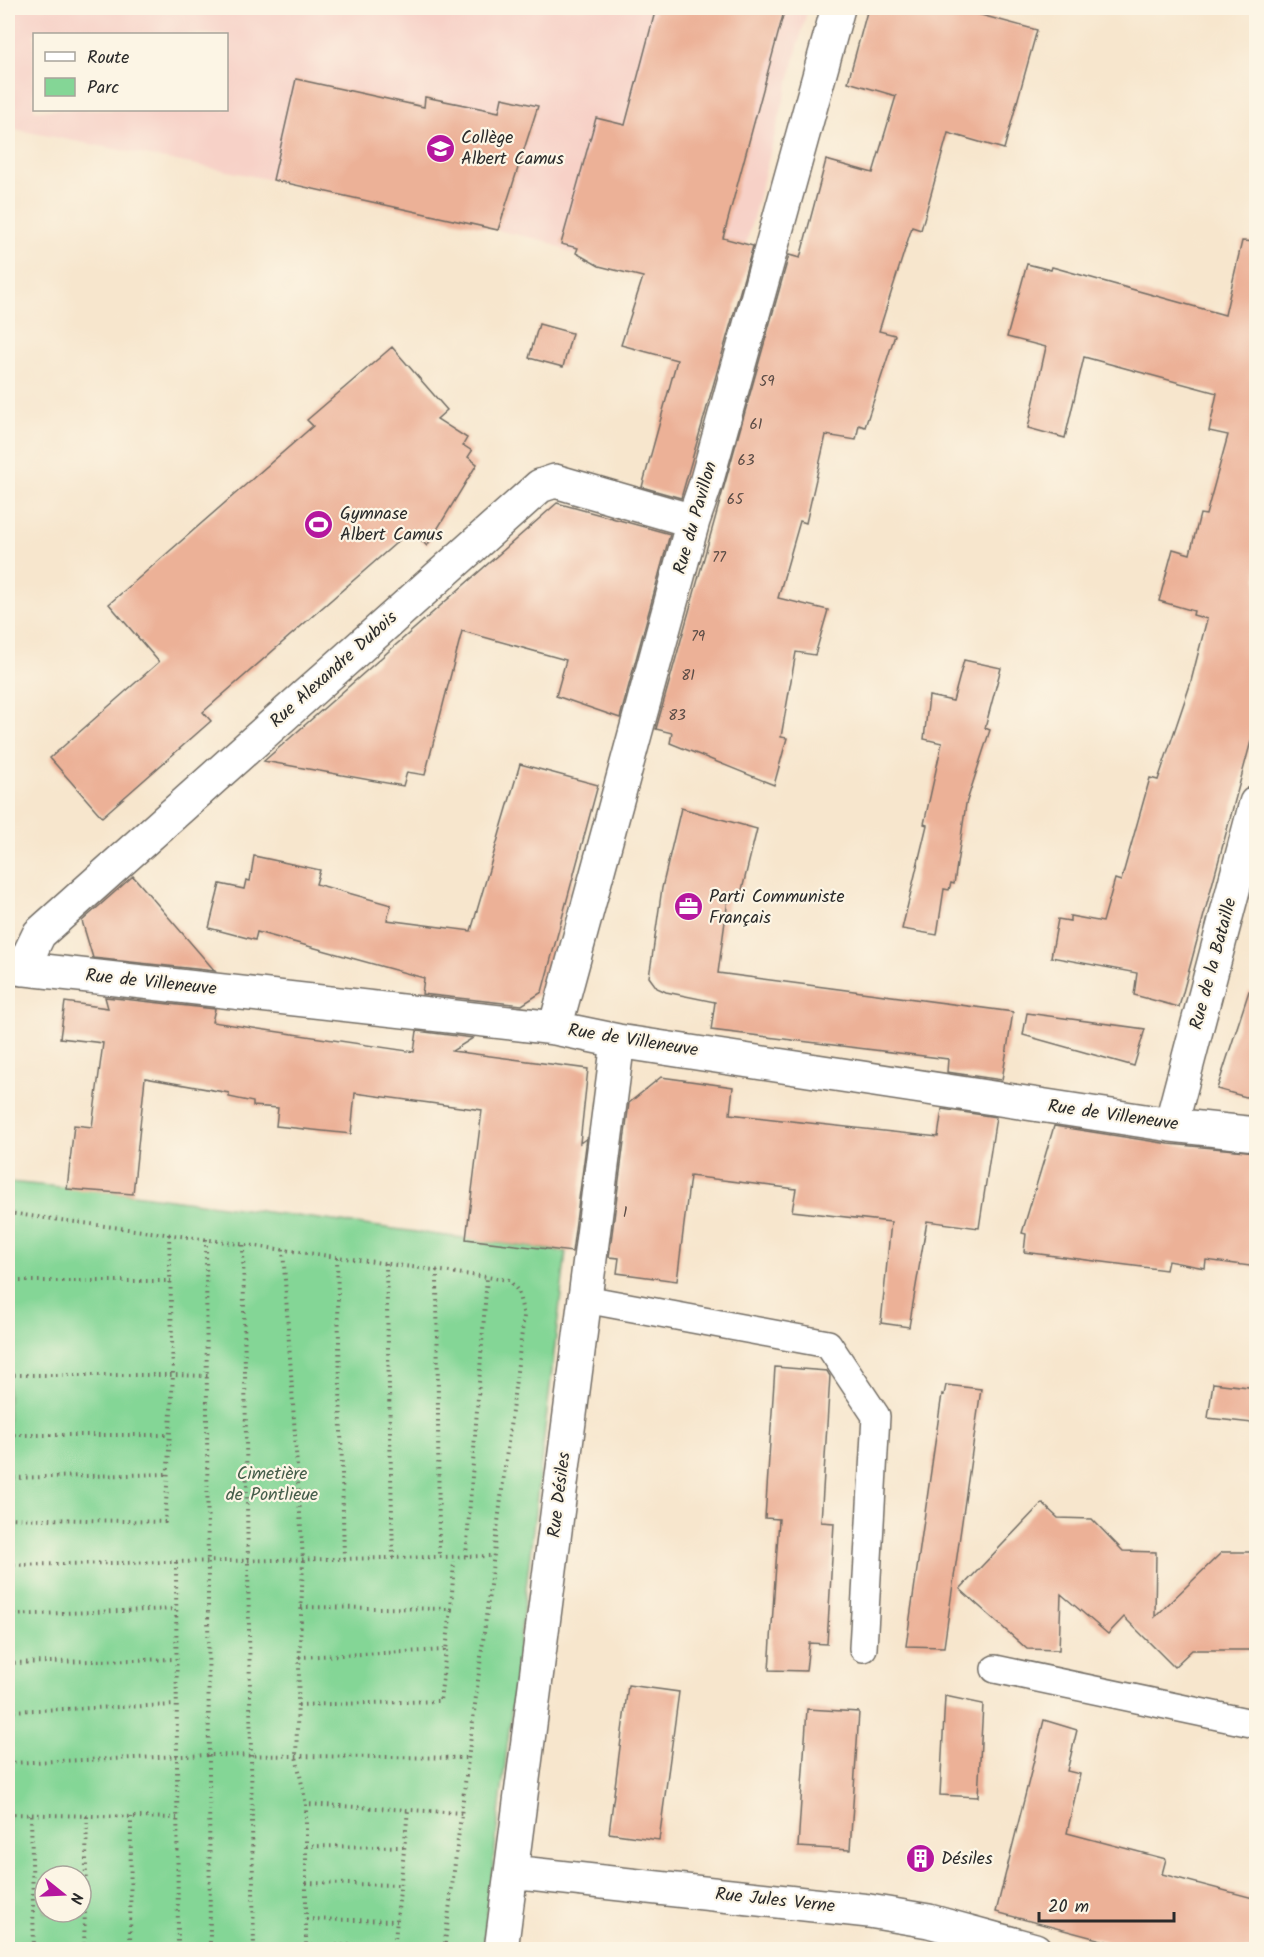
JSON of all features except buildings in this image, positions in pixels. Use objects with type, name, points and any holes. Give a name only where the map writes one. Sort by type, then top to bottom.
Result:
[{"type":"street","name":"Rue du Pavillon","points":[[555,1028],[693,521],[706,483],[838,8]]},
{"type":"street","name":"Rue Alexandre Dubois","points":[[15,968],[39,934],[540,486],[555,481],[693,521]]},
{"type":"street","name":"Rue de la Bataille","points":[[1171,1125],[1257,803]]},
{"type":"street","name":"Rue de Villeneuve","points":[[15,968],[555,1028],[618,1041],[1171,1125],[1257,1134]]},
{"type":"street","name":"Rue Désiles","points":[[501,1950],[618,1041]]},
{"type":"street","name":"Rue Jules Verne","points":[[511,1872],[869,1911],[928,1922],[1035,1950]]},
{"type":"lane","points":[[585,1299],[624,1304],[828,1344],[876,1416],[863,1648]]},
{"type":"lane","points":[[995,1668],[1257,1724]]},
{"type":"path","points":[[8,1213],[509,1280],[518,1291],[524,1316],[444,1950]]},
{"type":"path","points":[[8,1518],[165,1522],[173,1375],[169,1234]]},
{"type":"path","points":[[206,1239],[210,1561],[210,1950]]},
{"type":"path","points":[[243,1245],[250,1561],[250,1755],[254,1950]]},
{"type":"path","points":[[283,1250],[303,1560],[296,1756],[306,1804],[306,1948],[395,1947],[408,1810]]},
{"type":"path","points":[[337,1257],[344,1558]]},
{"type":"path","points":[[386,1263],[393,1558]]},
{"type":"path","points":[[437,1270],[439,1557]]},
{"type":"path","points":[[466,1556],[487,1277]]},
{"type":"path","points":[[8,1281],[171,1281]]},
{"type":"path","points":[[8,1375],[208,1376]]},
{"type":"path","points":[[8,1435],[170,1435]]},
{"type":"path","points":[[8,1478],[168,1474]]},
{"type":"path","points":[[8,1565],[494,1556]]},
{"type":"path","points":[[298,1705],[440,1701],[454,1561]]},
{"type":"path","points":[[176,1562],[178,1950]]},
{"type":"path","points":[[301,1607],[451,1609]]},
{"type":"path","points":[[8,1615],[176,1609]]},
{"type":"path","points":[[299,1657],[446,1650]]},
{"type":"path","points":[[8,1663],[176,1659]]},
{"type":"path","points":[[8,1711],[176,1705]]},
{"type":"path","points":[[8,1763],[210,1755],[469,1758]]},
{"type":"path","points":[[306,1804],[462,1814]]},
{"type":"path","points":[[8,1814],[177,1818]]},
{"type":"path","points":[[31,1815],[33,1950]]},
{"type":"path","points":[[84,1950],[87,1816]]},
{"type":"path","points":[[130,1950],[131,1817]]},
{"type":"path","points":[[306,1846],[405,1847]]},
{"type":"path","points":[[306,1883],[401,1885]]},
{"type":"path","points":[[306,1919],[397,1921]]},
{"type":"shaded area","name":"Collège Albert Camus","points":[[8,8],[808,8],[736,283],[578,248],[575,255],[546,241],[273,180],[8,128]]},
{"type":"green space","name":"Cimetière de Pontlieue","points":[[8,1182],[133,1194],[566,1252],[483,1949],[8,1950]]},
{"type":"place","name":"Collège Albert Camus","points":[[440,148]]},
{"type":"place","name":"Gymnase Albert Camus","points":[[319,524]]},
{"type":"place","name":"Parti Communiste Français","points":[[688,907]]},
{"type":"place","name":"Désiles","points":[[920,1859]]}]
